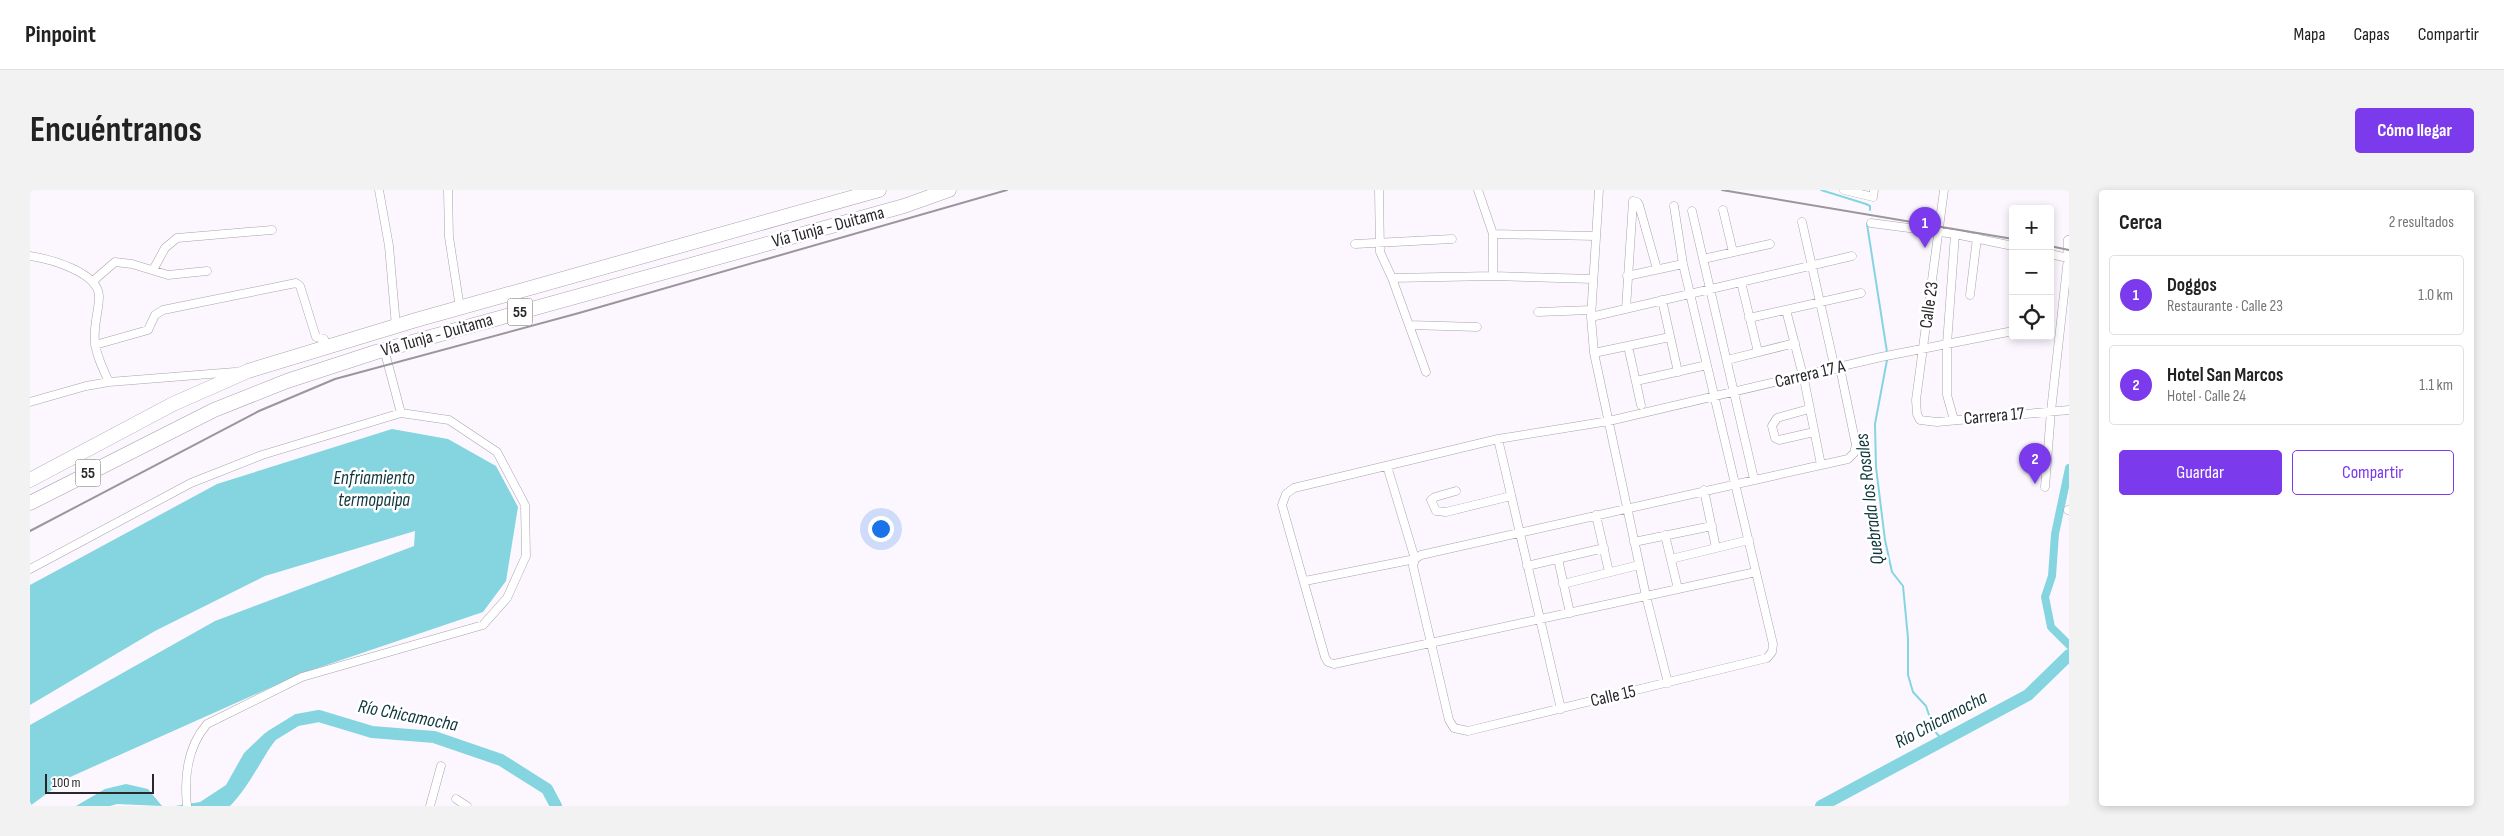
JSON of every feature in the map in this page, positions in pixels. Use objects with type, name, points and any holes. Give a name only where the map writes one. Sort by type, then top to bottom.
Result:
[{"type":"highway","name":"Vía Tunja - Duitama","points":[[30,480],[173,404],[248,371],[396,326],[879,190]]},
{"type":"highway","name":"Vía Tunja - Duitama","points":[[30,503],[214,410],[287,381],[384,349],[904,206],[949,190]]},
{"type":"main road","points":[[2068,258],[2069,240]]},
{"type":"street","points":[[379,190],[388,246],[396,326]]},
{"type":"street","points":[[448,190],[449,237],[460,308]]},
{"type":"street","points":[[1379,190],[1380,252],[1392,278],[1426,372]]},
{"type":"street","points":[[1478,190],[1493,234],[1493,276]]},
{"type":"street","points":[[1599,190],[1591,314],[1594,353],[1639,565],[1668,683]]},
{"type":"street","points":[[1844,190],[1874,194]]},
{"type":"street","name":"Calle 23","points":[[1920,420],[1917,414],[1916,400],[1944,190]]},
{"type":"street","points":[[1626,309],[1633,201],[1637,202],[1657,269]]},
{"type":"street","points":[[1674,206],[1683,264],[1714,397],[1735,483],[1749,540],[1756,572],[1334,664],[1328,662],[1305,581],[1415,559],[1421,555],[1520,532],[1735,483],[1848,459],[1856,450],[1819,302],[1802,222]]},
{"type":"street","points":[[1723,210],[1733,252]]},
{"type":"street","points":[[1692,212],[1754,479]]},
{"type":"street","points":[[1871,222],[1955,234],[2009,245]]},
{"type":"street","points":[[153,270],[165,248],[177,238],[272,230]]},
{"type":"street","points":[[1493,234],[1595,236]]},
{"type":"street","points":[[1954,420],[1947,395],[1947,344],[1955,234]]},
{"type":"street","points":[[1970,296],[1977,238]]},
{"type":"street","points":[[1355,244],[1379,241],[1452,239]]},
{"type":"street","points":[[1703,259],[1770,244]]},
{"type":"street","points":[[2045,487],[2050,411],[2068,258],[2054,255]]},
{"type":"street","points":[[30,256],[68,267],[93,281],[99,294],[94,326],[95,345],[109,382]]},
{"type":"street","points":[[1538,312],[1591,314],[1626,309],[1852,256]]},
{"type":"street","points":[[93,281],[115,262],[132,264],[168,275],[206,272]]},
{"type":"street","points":[[1627,276],[1683,264]]},
{"type":"street","points":[[1392,278],[1493,276],[1593,279]]},
{"type":"street","points":[[1741,282],[1758,352]]},
{"type":"street","points":[[95,345],[148,330],[155,315],[163,310],[296,283],[300,286],[316,337],[324,339],[328,347]]},
{"type":"street","points":[[1750,318],[1861,293]]},
{"type":"street","points":[[1662,300],[1678,372]]},
{"type":"street","points":[[1786,310],[1801,368]]},
{"type":"street","points":[[2054,323],[2060,322]]},
{"type":"street","points":[[1410,325],[1478,327]]},
{"type":"street","name":"Carrera 17 A","points":[[1305,581],[1282,505],[1286,494],[1294,488],[1498,439],[1609,421],[1881,357],[2009,332]]},
{"type":"street","points":[[1594,353],[1670,337]]},
{"type":"street","points":[[1727,360],[1795,343]]},
{"type":"street","points":[[1628,346],[1641,405]]},
{"type":"street","points":[[384,349],[401,414]]},
{"type":"street","points":[[1636,381],[1707,365]]},
{"type":"street","points":[[30,402],[86,386],[109,382],[248,371]]},
{"type":"street","points":[[1805,384],[1821,465]]},
{"type":"street","points":[[1809,409],[1777,418],[1772,426],[1775,438],[1779,440],[1814,432]]},
{"type":"street","name":"Carrera 17","points":[[1920,420],[1926,422],[2069,410]]},
{"type":"street","points":[[30,569],[191,484],[262,455],[401,414],[449,420],[497,452],[525,505],[526,556],[507,598],[482,625],[302,677],[207,724],[199,733],[191,750],[186,774],[186,804]]},
{"type":"street","points":[[1498,439],[1560,709]]},
{"type":"street","points":[[1387,466],[1415,559],[1413,566],[1433,643]]},
{"type":"street","points":[[1704,490],[1716,548]]},
{"type":"street","points":[[1456,491],[1435,497],[1432,500],[1433,509],[1436,512],[1446,512],[1511,496]]},
{"type":"street","points":[[1596,515],[1609,572]]},
{"type":"street","points":[[1634,542],[1712,526]]},
{"type":"street","points":[[1665,536],[1678,589]]},
{"type":"street","points":[[1671,558],[1749,540]]},
{"type":"street","points":[[1527,566],[1604,548]]},
{"type":"street","points":[[1558,559],[1570,613]]},
{"type":"street","points":[[1563,584],[1639,565]]},
{"type":"street","name":"Calle 15","points":[[1433,643],[1449,720],[1454,728],[1468,731],[1764,660],[1770,655],[1773,644],[1756,572]]},
{"type":"street","points":[[430,806],[440,766]]},
{"type":"street","points":[[456,799],[467,806]]},
{"type":"water","name":"Enfriamiento termopaipa","points":[[392,429],[448,439],[496,466],[518,507],[506,581],[483,612],[303,673],[68,778],[30,806],[30,725],[215,621],[414,546],[415,531],[265,576],[155,631],[30,705],[30,585],[217,484]]},
{"type":"water","points":[[265,733],[276,739],[243,791],[230,806],[175,806],[200,802],[226,785],[244,753]]},
{"type":"water","points":[[126,784],[148,789],[162,806],[117,804],[110,806],[76,806],[105,789]]},
{"type":"waterway","name":"Quebrada los Rosales","points":[[1821,190],[1866,204],[1870,206],[1870,210]]},
{"type":"waterway","name":"Quebrada los Rosales","points":[[1867,224],[1887,352]]},
{"type":"waterway","name":"Quebrada los Rosales","points":[[1887,360],[1875,424],[1876,467],[1885,540],[1892,572],[1903,586],[1908,638],[1908,675],[1913,692],[1926,706],[1934,730],[1943,741]]},
{"type":"waterway","points":[[2069,468],[2055,534],[2052,576],[2045,597],[2051,627],[2069,645]]},
{"type":"waterway","name":"Río Chicamocha","points":[[1821,806],[2028,695],[2069,655]]},
{"type":"waterway","name":"Río Chicamocha","points":[[261,749],[271,736],[297,720],[319,716],[372,732],[434,737],[501,760],[547,789],[556,806]]},
{"type":"railway","points":[[30,531],[259,411],[335,379],[579,313],[1007,190]]},
{"type":"railway","points":[[1722,190],[2009,238]]},
{"type":"railway","points":[[2054,247],[2069,250]]},
{"type":"place","name":"Doggos","points":[[1925,248]]},
{"type":"place","name":"Hotel San Marcos","points":[[2035,484]]}]
